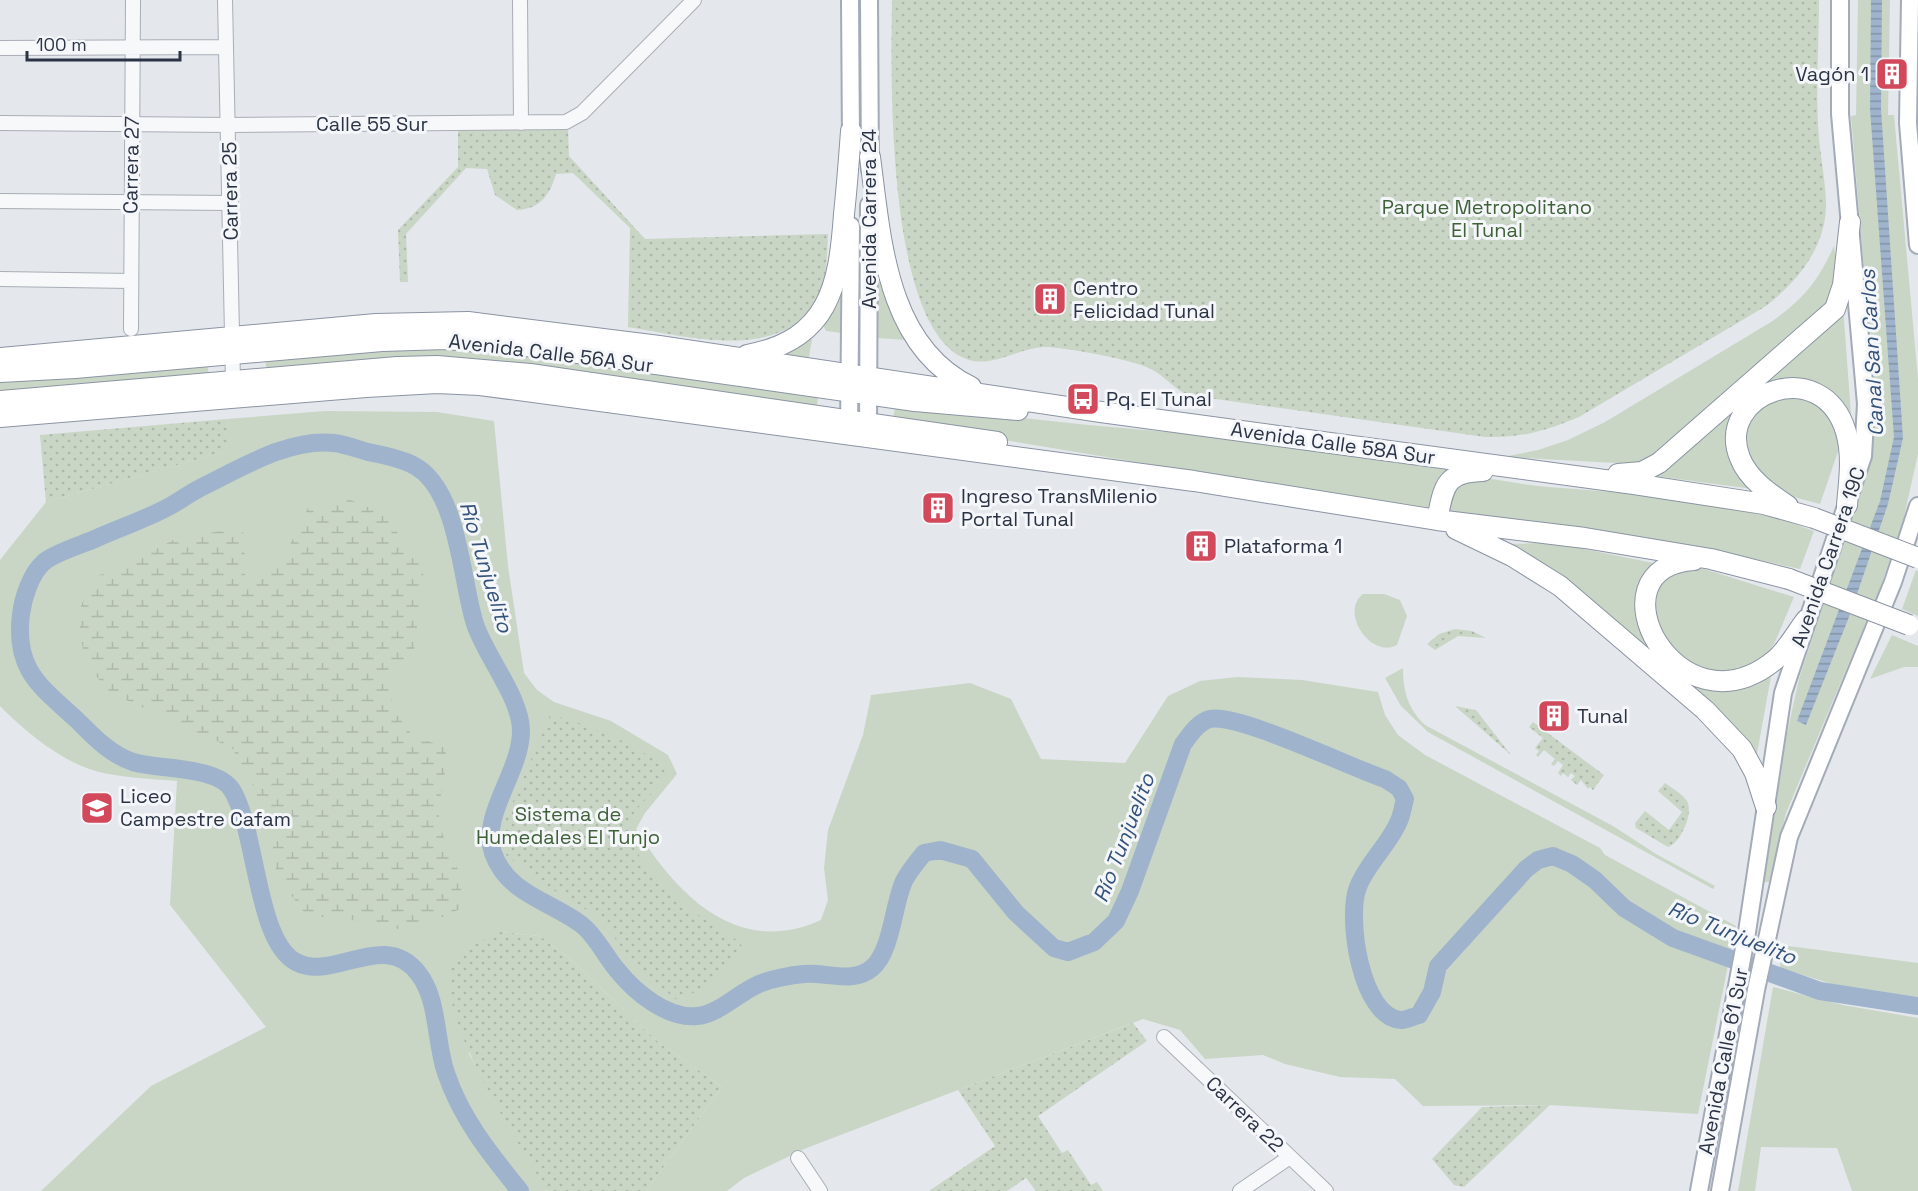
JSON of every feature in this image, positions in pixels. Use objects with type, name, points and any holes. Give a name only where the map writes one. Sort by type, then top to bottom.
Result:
[{"type":"highway","points":[[724,356],[745,355],[779,346],[801,333],[826,305],[839,272],[842,255],[851,131]]},
{"type":"highway","points":[[870,157],[893,290],[912,334],[940,369],[990,395]]},
{"type":"highway","points":[[1583,477],[1636,473],[1659,463],[1830,314],[1838,304],[1844,285],[1850,222]]},
{"type":"highway","name":"Avenida Calle 56A Sur","points":[[0,372],[75,368],[388,323],[468,322],[724,356],[859,385],[989,409],[1101,412]]},
{"type":"highway","points":[[388,323],[431,339]]},
{"type":"highway","name":"Avenida Calle 56A Sur","points":[[0,358],[113,348],[233,347],[431,339],[536,347],[859,385]]},
{"type":"highway","points":[[75,368],[113,348]]},
{"type":"highway","name":"Avenida Calle 56A Sur","points":[[1,412],[68,396],[437,366],[497,370],[612,386],[858,428]]},
{"type":"highway","name":"Avenida Calle 56A Sur","points":[[1,412],[407,384],[480,385],[858,428]]},
{"type":"highway","name":"Avenida Calle 58A Sur","points":[[859,385],[990,395],[1755,502],[1806,515]]},
{"type":"highway","points":[[565,395],[612,386]]},
{"type":"highway","points":[[1846,505],[1850,462],[1846,432],[1831,404],[1803,387],[1786,386],[1772,390],[1757,400],[1746,412],[1740,424],[1737,449],[1749,473],[1760,485],[1806,515],[1918,558]]},
{"type":"highway","points":[[858,428],[1437,520],[1585,538],[1711,559],[1789,579],[1913,627]]},
{"type":"highway","points":[[1437,520],[1444,489],[1454,476],[1468,471],[1526,469]]},
{"type":"highway","points":[[1437,520],[1512,556],[1560,586],[1699,704],[1742,749],[1755,772],[1766,807]]},
{"type":"highway","points":[[1711,559],[1673,564],[1653,578],[1647,589],[1644,609],[1647,624],[1660,648],[1679,668],[1690,675],[1719,681],[1751,674],[1778,658],[1806,620]]},
{"type":"main road","name":"Avenida Carrera 24","points":[[850,0],[851,131],[859,385]]},
{"type":"main road","name":"Avenida Carrera 24","points":[[858,428],[870,157],[869,0]]},
{"type":"main road","name":"Avenida Carrera 19C","points":[[1747,932],[1783,693],[1863,456],[1866,426],[1839,114],[1840,0]]},
{"type":"main road","points":[[1910,0],[1908,133],[1918,245]]},
{"type":"main road","name":"Avenida Calle 61 Sur","points":[[1720,1191],[1756,990],[1792,825],[1893,582],[1918,506]]},
{"type":"main road","name":"Avenida Calle 61 Sur","points":[[1699,1191],[1747,932]]},
{"type":"street","name":"Carrera 27","points":[[131,329],[133,0]]},
{"type":"street","name":"Carrera 25","points":[[225,0],[233,382]]},
{"type":"street","points":[[520,0],[520,123]]},
{"type":"street","name":"Calle 55 Sur","points":[[0,123],[229,125],[566,122],[578,116],[694,0]]},
{"type":"street","points":[[0,48],[226,47]]},
{"type":"street","points":[[0,201],[231,203]]},
{"type":"street","points":[[0,279],[131,281]]},
{"type":"street","name":"Carrera 22","points":[[1164,1037],[1326,1191]]},
{"type":"street","points":[[1240,1191],[1290,1157]]},
{"type":"street","points":[[798,1158],[820,1191]]},
{"type":"green space","name":"Parque Metropolitano El Tunal","points":[[892,0],[1819,0],[1818,124],[1826,202],[1822,233],[1816,248],[1799,274],[1766,306],[1579,417],[1544,430],[1522,435],[1485,437],[1188,395],[1143,365],[1067,349],[1035,348],[988,361],[969,360],[942,340],[921,303],[907,254],[894,139]]},
{"type":"green space","points":[[1858,0],[1890,0],[1888,115],[1894,115],[1918,379],[1918,454],[1903,521],[1879,591],[1786,813],[1769,882],[1764,882],[1786,738],[1799,679],[1872,453],[1874,389],[1851,116],[1856,115]]},
{"type":"green space","points":[[568,129],[569,156],[645,239],[828,234],[825,274],[818,297],[802,318],[782,331],[758,338],[705,339],[628,327],[630,228],[573,173],[556,174],[543,200],[532,207],[517,210],[495,195],[487,169],[466,168],[406,234],[408,282],[400,282],[398,230],[458,167],[458,130]]},
{"type":"green space","points":[[875,234],[907,340],[876,338]]},
{"type":"green space","points":[[1834,246],[1838,271],[1829,304],[1661,454],[1634,464],[1503,457],[1538,450],[1568,440],[1605,422],[1771,322],[1801,298],[1822,270]]},
{"type":"green space","points":[[844,272],[842,333],[826,331],[821,321]]},
{"type":"green space","points":[[1843,306],[1852,429],[1810,383],[1734,422],[1753,489],[1647,475]]},
{"type":"green space","points":[[808,335],[812,340],[808,362],[764,356]]},
{"type":"green space","points":[[465,346],[819,393],[817,405],[726,396],[267,374],[265,358],[340,351]]},
{"type":"green space","points":[[207,364],[209,374],[0,396],[0,381]]},
{"type":"green space","points":[[1782,392],[1826,407],[1843,437],[1820,504],[1790,496],[1772,485],[1748,463],[1744,429],[1752,413]]},
{"type":"green space","points":[[896,404],[1088,425],[1282,442],[1453,469],[1434,512],[975,435],[893,418]]},
{"type":"green space","points":[[325,411],[437,412],[494,421],[508,566],[524,673],[537,690],[554,702],[611,721],[668,755],[677,774],[645,813],[636,829],[670,876],[690,897],[712,913],[736,925],[762,931],[791,930],[821,920],[828,900],[824,868],[828,830],[863,735],[871,695],[970,683],[1011,699],[1041,759],[1125,763],[1168,696],[1200,681],[1237,677],[1302,680],[1378,692],[1385,715],[1398,735],[1425,755],[1600,848],[1605,855],[1736,926],[1698,1114],[1550,1105],[1423,1106],[1395,1079],[1340,1077],[1285,1064],[1263,1055],[1205,1059],[1180,1030],[1143,1019],[804,1149],[744,1178],[727,1191],[646,1191],[722,1087],[657,1041],[568,957],[540,936],[501,932],[469,1054],[547,1191],[41,1191],[151,1086],[266,1027],[170,905],[177,781],[108,774],[78,764],[49,748],[0,706],[0,560],[46,502],[229,450],[227,419]]},
{"type":"green space","points":[[227,419],[230,450],[46,502],[40,435]]},
{"type":"green space","points":[[1471,476],[1538,486],[1649,496],[1716,505],[1782,520],[1814,531],[1800,569],[1732,554],[1444,514],[1448,491]]},
{"type":"green space","points":[[346,498],[389,516],[403,544],[424,568],[413,659],[388,678],[394,711],[413,736],[445,747],[446,764],[439,817],[444,838],[459,874],[462,908],[409,933],[378,922],[307,916],[276,870],[270,828],[253,785],[232,748],[111,693],[85,664],[78,614],[92,578],[129,564],[173,540],[236,528],[245,534],[244,573],[250,584],[262,577],[280,560],[309,506]]},
{"type":"green space","points":[[1540,543],[1579,548],[1658,564],[1639,594],[1635,607],[1636,619],[1648,644],[1671,670],[1772,671],[1756,759],[1506,544]]},
{"type":"green space","points":[[1682,566],[1704,569],[1794,597],[1775,642],[1761,664],[1715,676],[1672,656],[1649,598],[1657,580]]},
{"type":"green space","points":[[1916,570],[1918,571],[1918,616],[1902,609]]},
{"type":"green space","points":[[1363,594],[1384,594],[1400,600],[1407,616],[1397,645],[1387,648],[1377,645],[1361,632],[1356,622],[1355,612],[1357,602]]},
{"type":"green space","points":[[1455,629],[1472,631],[1486,638],[1458,636],[1435,650],[1427,644],[1439,634]]},
{"type":"green space","points":[[1892,635],[1918,646],[1918,667],[1904,667],[1870,679]]},
{"type":"green space","points":[[1403,668],[1408,699],[1414,713],[1425,725],[1613,826],[1656,854],[1715,886],[1713,889],[1428,732],[1401,706],[1385,678]]},
{"type":"green space","points":[[1455,706],[1476,710],[1511,755]]},
{"type":"green space","name":"Sistema de Humedales El Tunjo","points":[[550,715],[577,722],[630,745],[646,754],[665,771],[658,786],[632,817],[631,836],[636,849],[654,874],[677,897],[703,918],[732,936],[742,946],[704,987],[678,1001],[639,969],[597,916],[548,887],[506,855],[503,825]]},
{"type":"green space","points":[[1533,722],[1604,775],[1593,790],[1590,787],[1588,789],[1581,780],[1577,785],[1571,780],[1575,776],[1571,773],[1568,777],[1563,773],[1561,776],[1558,773],[1563,765],[1558,761],[1554,766],[1551,764],[1555,759],[1544,750],[1538,757],[1536,755],[1539,751],[1535,748],[1543,738],[1529,727]]},
{"type":"green space","points":[[1665,783],[1687,801],[1689,807],[1685,827],[1677,840],[1668,847],[1636,828],[1635,823],[1645,811],[1669,830],[1682,812],[1658,791]]},
{"type":"green space","points":[[501,932],[540,936],[568,957],[657,1041],[722,1087],[646,1191],[547,1191],[501,1113],[467,1047],[455,1015],[450,987],[452,965],[455,959],[473,945]]},
{"type":"green space","points":[[1781,945],[1918,963],[1918,997],[1832,984],[1780,968]]},
{"type":"green space","points":[[1773,987],[1843,1005],[1918,1018],[1918,1191],[1852,1191],[1837,1148],[1761,1147],[1755,1191],[1738,1191]]},
{"type":"green space","points":[[1133,1023],[1147,1041],[1038,1116],[1062,1153],[1068,1150],[1091,1185],[1097,1182],[1103,1191],[1036,1191],[1026,1178],[1007,1191],[929,1191],[995,1146],[958,1090]]},
{"type":"green space","points":[[1550,1105],[1464,1187],[1454,1185],[1432,1159],[1482,1107]]},
{"type":"water","points":[[1871,0],[1882,0],[1881,109],[1903,438],[1888,504],[1849,617],[1806,725],[1797,721],[1880,501],[1894,437],[1870,109]]},
{"type":"waterway","name":"Río Tunjuelito","points":[[520,1191],[477,1135],[452,1089],[442,1061],[430,995],[418,973],[405,961],[390,956],[374,955],[326,966],[310,966],[296,962],[283,950],[273,932],[258,884],[240,808],[232,790],[225,782],[187,770],[144,765],[117,755],[41,687],[26,663],[20,633],[21,614],[28,586],[44,562],[62,552],[154,514],[249,463],[300,445],[317,443],[347,445],[413,465],[428,477],[440,494],[449,514],[475,624],[509,691],[519,718],[521,731],[515,762],[492,824],[490,839],[493,853],[509,879],[520,888],[582,925],[633,987],[663,1009],[686,1016],[697,1016],[713,1011],[769,980],[799,975],[848,976],[865,973],[879,960],[884,951],[906,877],[924,853],[940,850],[972,859],[1016,913],[1054,948],[1068,952],[1094,942],[1116,921],[1130,891],[1183,744],[1198,726],[1210,719],[1224,719],[1269,732],[1385,779],[1399,788],[1405,799],[1399,821],[1362,878],[1355,901],[1354,920],[1360,964],[1376,1003],[1387,1015],[1401,1020],[1419,1015],[1432,992],[1438,966],[1526,869],[1538,860],[1553,856],[1572,864],[1595,880],[1624,908],[1673,938],[1820,991],[1918,1006]]},
{"type":"place","name":"Vagón 1","points":[[1892,74]]},
{"type":"place","name":"Centro Felicidad Tunal","points":[[1050,299]]},
{"type":"place","name":"Pq. El Tunal","points":[[1083,399]]},
{"type":"place","name":"Ingreso TransMilenio Portal Tunal","points":[[938,508]]},
{"type":"place","name":"Plataforma 1","points":[[1201,546]]},
{"type":"place","name":"Tunal","points":[[1554,716]]},
{"type":"place","name":"Liceo Campestre Cafam","points":[[97,808]]},
{"type":"water label","name":"Canal San Carlos","points":[[1872,353]]}]
